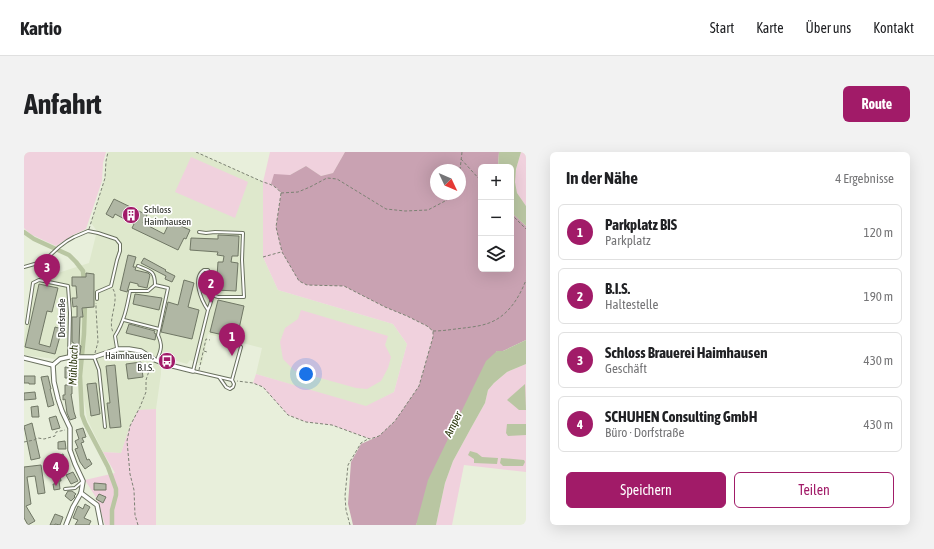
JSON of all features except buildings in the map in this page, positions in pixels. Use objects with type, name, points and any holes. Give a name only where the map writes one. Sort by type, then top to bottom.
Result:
[{"type":"street","points":[[53,365],[60,359],[69,357],[94,357],[118,349],[129,349],[141,351],[165,364],[193,371]]},
{"type":"street","points":[[24,358],[53,365]]},
{"type":"street","points":[[53,365],[54,382],[58,399],[70,428],[70,450],[83,481],[81,493],[73,507],[66,525]]},
{"type":"street","points":[[81,493],[97,506],[101,525]]},
{"type":"lane","points":[[24,267],[45,260],[59,247],[74,237],[88,231],[116,239],[120,244],[120,251],[111,286],[97,292],[97,299]]},
{"type":"lane","points":[[199,232],[243,233],[242,260],[244,297],[218,297],[212,295]]},
{"type":"lane","points":[[118,349],[115,336],[123,320],[130,291],[148,291],[155,285],[155,276],[153,273],[150,270],[138,266]]},
{"type":"lane","points":[[208,310],[204,304],[197,283],[200,272],[204,270],[208,270],[212,278],[212,295],[193,371],[232,380]]},
{"type":"lane","name":"Dorfstraße","points":[[27,323],[33,284],[39,280],[68,286],[70,313],[69,357]]},
{"type":"lane","points":[[155,285],[168,288],[158,335],[161,350],[156,360]]},
{"type":"lane","points":[[123,320],[159,329]]},
{"type":"lane","points":[[219,376],[226,387],[230,389],[233,387],[234,384],[232,380],[241,347]]},
{"type":"lane","points":[[94,357],[99,370],[105,427]]},
{"type":"lane","points":[[65,488],[75,488],[83,481]]},
{"type":"path","points":[[88,231],[106,178],[106,160],[108,152]]},
{"type":"path","points":[[196,152],[263,182],[271,184],[278,189],[280,193],[276,227],[282,252],[299,281],[307,285],[344,286],[385,307],[408,316],[427,326],[433,331],[442,331],[489,323],[502,316],[513,306],[524,287],[526,280]]},
{"type":"path","points":[[461,164],[462,152]]},
{"type":"path","points":[[461,159],[478,178]]},
{"type":"path","points":[[280,193],[298,192],[327,178],[332,178],[337,179],[386,209],[428,210],[447,200]]},
{"type":"path","points":[[514,217],[526,229]]},
{"type":"path","points":[[263,257],[282,252]]},
{"type":"path","points":[[111,286],[115,292],[111,328],[115,336]]},
{"type":"path","points":[[94,357],[98,342],[96,309],[97,299]]},
{"type":"path","points":[[232,380],[254,383],[263,387],[288,415],[306,422],[332,425],[370,439],[379,436],[395,421],[419,386],[433,337],[433,331]]},
{"type":"path","points":[[198,372],[206,339],[210,340]]},
{"type":"path","points":[[203,351],[207,352]]},
{"type":"path","points":[[138,525],[135,515],[134,490],[130,474],[127,441],[130,426],[146,392],[148,371],[156,360]]},
{"type":"path","points":[[24,442],[54,436],[56,432],[70,428]]},
{"type":"path","points":[[350,525],[346,510],[345,496],[348,465],[361,443],[368,438]]},
{"type":"shaded area","points":[[24,152],[106,152],[103,163],[102,181],[86,229],[56,246],[30,234],[24,228]]},
{"type":"shaded area","points":[[108,152],[196,152],[263,182],[263,257],[278,290],[393,324],[407,344],[394,392],[366,407],[256,374],[262,348],[208,334],[202,364],[190,360],[187,364],[161,356],[161,374],[156,409],[138,411],[130,426],[121,453],[103,452],[87,419],[78,362],[24,355],[24,339],[33,281],[89,263],[97,231],[91,223],[105,178]]},
{"type":"shaded area","points":[[270,152],[345,152],[333,173],[321,176],[306,166],[271,184],[281,193],[276,227],[307,285],[344,286],[427,326],[433,331],[433,337],[419,386],[395,421],[379,436],[370,439],[332,425],[306,422],[288,415],[263,387],[253,383],[256,374],[366,406],[394,392],[407,344],[393,324],[278,290],[263,257],[263,182]]},
{"type":"shaded area","points":[[345,152],[499,152],[498,164],[478,164],[478,272],[514,272],[514,215],[526,226],[526,340],[503,351],[497,351],[416,525],[353,525],[348,504],[351,462],[361,444],[379,436],[395,421],[419,386],[433,337],[433,331],[427,326],[344,286],[307,285],[299,281],[282,252],[276,227],[281,193],[271,184],[274,174],[290,175],[306,166],[321,176],[333,173]]},
{"type":"shaded area","points":[[499,152],[521,152],[516,169],[515,182],[517,193],[526,206],[526,226],[514,215],[514,164],[498,164]]},
{"type":"shaded area","points":[[521,152],[526,152],[526,206],[517,193],[515,183]]},
{"type":"shaded area","points":[[191,157],[248,182],[235,218],[175,192]]},
{"type":"shaded area","points":[[301,310],[388,336],[385,345],[391,357],[388,368],[381,381],[367,389],[356,388],[295,371],[283,359],[280,342],[285,328],[298,319]]},
{"type":"shaded area","points":[[526,340],[526,364],[507,372],[488,390],[485,403],[453,461],[445,483],[436,525],[416,525],[428,480],[486,361],[497,351],[503,351]]},
{"type":"shaded area","points":[[526,364],[526,472],[464,465],[452,525],[436,525],[445,483],[453,461],[485,403],[488,390],[507,372]]},
{"type":"shaded area","points":[[525,384],[526,410],[519,410],[507,400]]},
{"type":"shaded area","points":[[156,409],[156,525],[105,525],[97,499],[85,480],[115,473],[103,452],[121,453],[130,426],[138,410]]},
{"type":"shaded area","points":[[507,424],[526,424],[526,435],[508,436],[506,433]]},
{"type":"shaded area","points":[[470,451],[477,453],[482,457],[498,458],[497,464],[474,463],[474,459],[468,455]]},
{"type":"shaded area","points":[[501,458],[524,460],[525,462],[523,466],[503,466],[500,463]]},
{"type":"waterway","name":"Mühlbach","points":[[24,232],[34,239],[69,255],[83,271],[84,283]]},
{"type":"waterway","name":"Mühlbach","points":[[85,303],[80,376],[82,415],[108,467],[116,489],[112,510],[112,525]]},
{"type":"place","name":"Schloss Haimhausen","points":[[131,215]]},
{"type":"place","name":"Schloss Brauerei Haimhausen","points":[[47,287]]},
{"type":"place","name":"B.I.S.","points":[[211,303]]},
{"type":"place","name":"Parkplatz BIS","points":[[232,356]]},
{"type":"place","name":"Haimhausen, B.I.S.","points":[[167,361]]},
{"type":"place","name":"SCHUHEN Consulting GmbH","points":[[56,486]]},
{"type":"water label","name":"Amper","points":[[453,424]]}]
